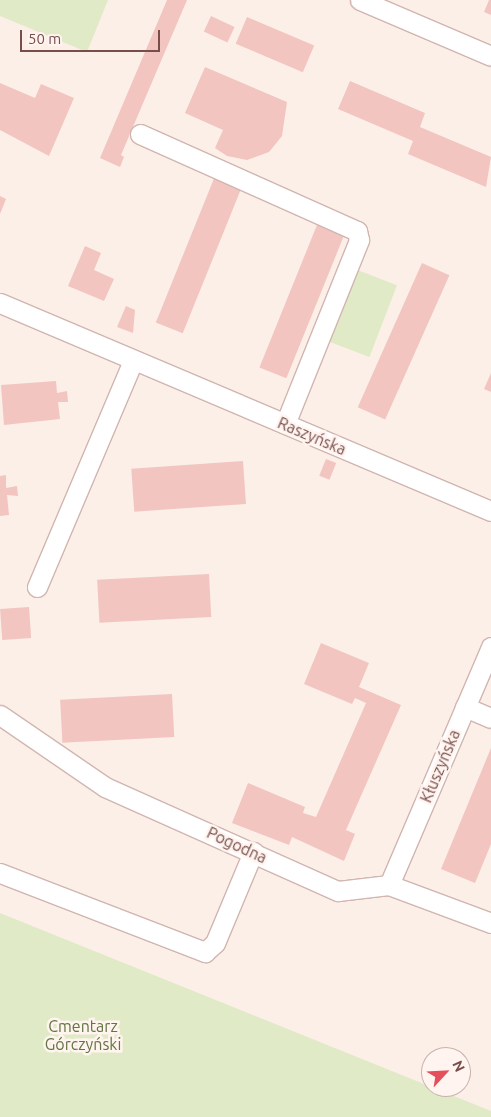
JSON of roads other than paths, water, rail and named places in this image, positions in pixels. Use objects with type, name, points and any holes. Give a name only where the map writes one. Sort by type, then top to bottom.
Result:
[{"type":"street","points":[[360,0],[491,56]]},
{"type":"street","points":[[140,134],[357,231],[359,240],[285,424]]},
{"type":"street","name":"Raszyńska","points":[[0,303],[491,511]]},
{"type":"street","points":[[38,587],[134,361]]},
{"type":"street","name":"Kłuszyńska","points":[[388,885],[491,647]]},
{"type":"street","points":[[465,707],[491,718]]},
{"type":"street","name":"Pogodna","points":[[0,715],[105,787],[338,891],[388,885],[491,923]]},
{"type":"street","points":[[0,873],[205,952],[215,943],[253,852]]},
{"type":"park label","name":"Cmentarz Górczyński","points":[[83,1035]]}]
